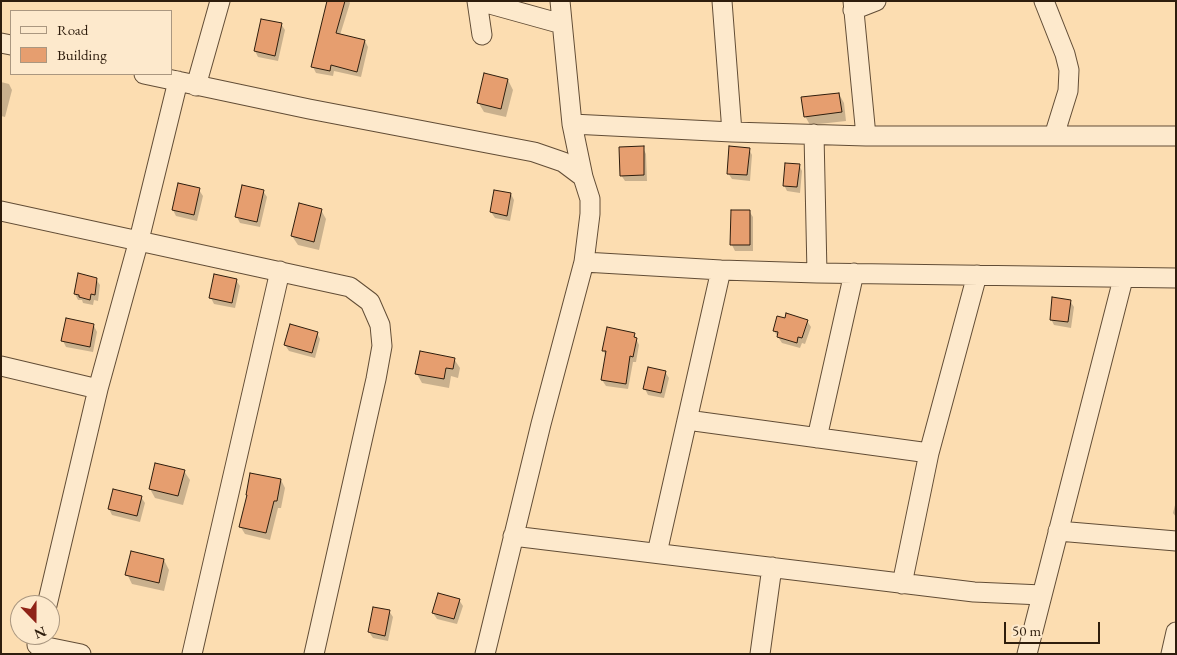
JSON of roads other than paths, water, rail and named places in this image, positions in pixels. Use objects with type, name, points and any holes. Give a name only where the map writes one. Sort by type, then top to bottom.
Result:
[{"type":"street","points":[[49,595],[98,389],[139,240],[187,83],[220,1]]},
{"type":"street","points":[[482,35],[478,1],[562,24]]},
{"type":"street","points":[[486,654],[541,424],[584,262],[590,214],[590,199],[583,177],[572,124],[560,1]]},
{"type":"street","points":[[722,1],[732,132]]},
{"type":"street","points":[[866,136],[853,6],[876,1]]},
{"type":"street","points":[[1044,1],[1070,70],[1068,91],[1054,136]]},
{"type":"street","points":[[149,75],[534,152],[563,162],[583,177]]},
{"type":"street","points":[[572,124],[866,136],[1176,136]]},
{"type":"street","points":[[814,134],[817,273]]},
{"type":"street","points":[[1,211],[350,287],[370,302],[380,325],[382,346],[314,654]]},
{"type":"street","points":[[584,262],[721,270],[817,273],[1123,279],[1176,278]]},
{"type":"street","points":[[657,553],[721,270]]},
{"type":"street","points":[[192,654],[280,271]]},
{"type":"street","points":[[818,438],[854,273]]},
{"type":"street","points":[[902,584],[929,453],[977,275]]},
{"type":"street","points":[[1027,654],[1123,279]]},
{"type":"street","points":[[1,366],[98,389]]},
{"type":"street","points":[[687,420],[929,453]]},
{"type":"street","points":[[1058,530],[1176,542]]},
{"type":"street","points":[[513,536],[902,584],[974,592],[1042,595]]},
{"type":"street","points":[[760,654],[772,567]]},
{"type":"street","points":[[1171,654],[1176,632]]},
{"type":"street","points":[[38,645],[81,654]]}]
